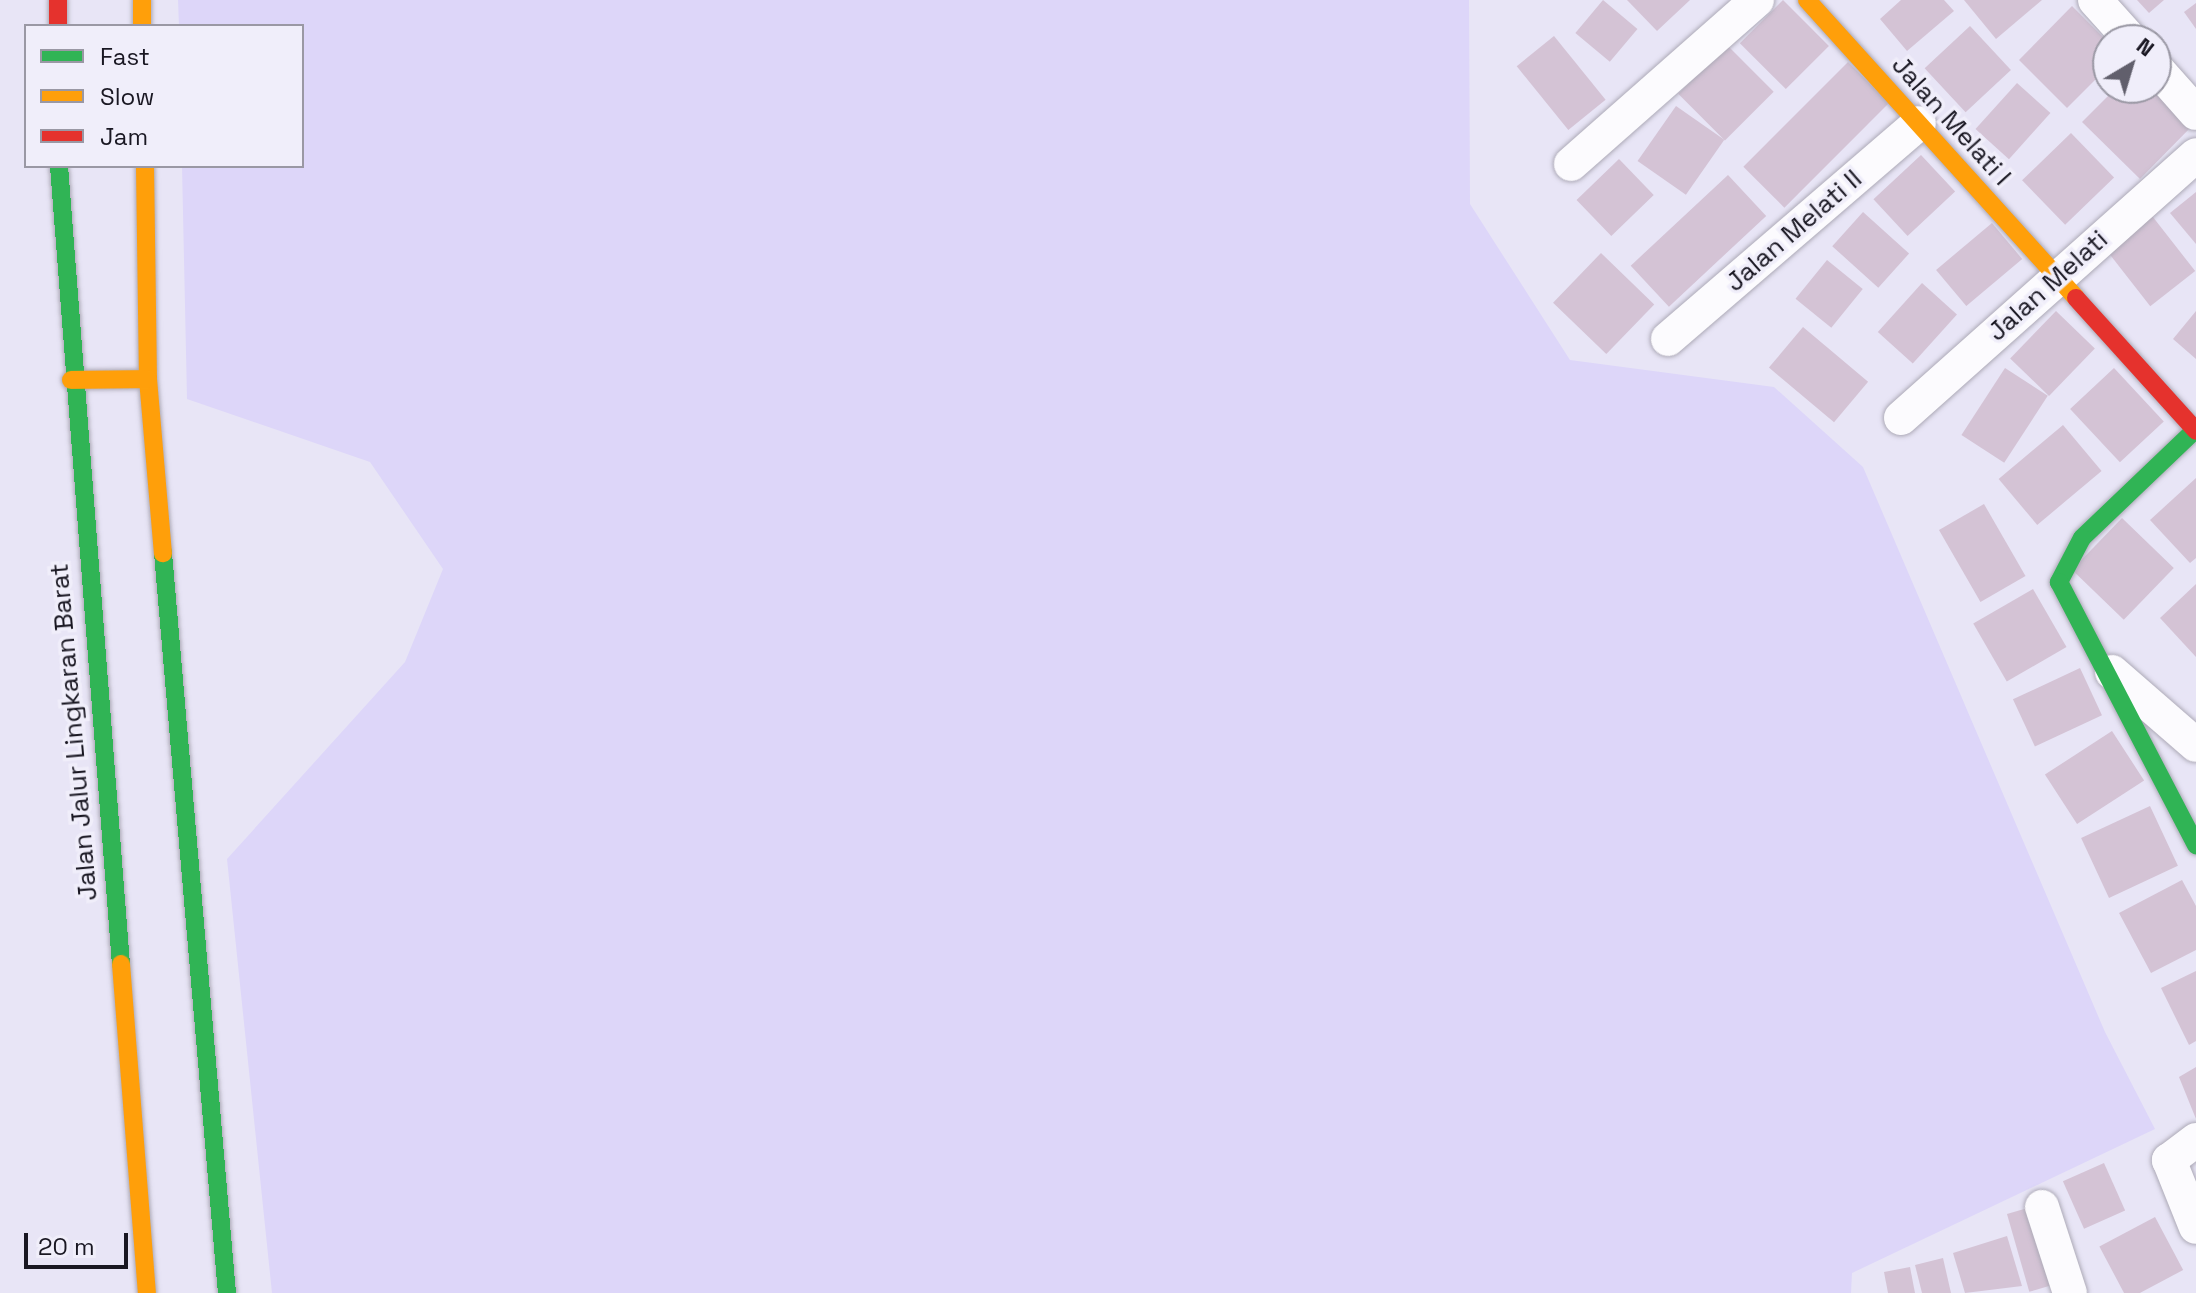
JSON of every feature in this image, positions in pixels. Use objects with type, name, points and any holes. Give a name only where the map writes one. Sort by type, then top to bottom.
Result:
[{"type":"main road","points":[[58,0],[58,24]]},
{"type":"main road","points":[[142,0],[142,24]]},
{"type":"main road","name":"Jalan Melati I","points":[[1807,0],[2056,279],[2196,430]]},
{"type":"main road","name":"Jalan Jalur Lingkaran Barat","points":[[59,168],[71,380],[147,1293]]},
{"type":"main road","points":[[145,168],[148,379],[227,1293]]},
{"type":"main road","points":[[71,380],[148,379]]},
{"type":"main road","points":[[2196,430],[2063,563],[2060,588],[2196,845]]},
{"type":"street","points":[[1571,164],[1757,0]]},
{"type":"street","points":[[2095,0],[2117,24]]},
{"type":"street","points":[[2172,86],[2196,113]]},
{"type":"street","name":"Jalan Melati II","points":[[1668,339],[1919,123]]},
{"type":"street","name":"Jalan Melati","points":[[1901,418],[2196,155]]},
{"type":"street","points":[[2097,659],[2196,745]]},
{"type":"street","points":[[2196,1140],[2169,1160],[2196,1227]]},
{"type":"street","points":[[2042,1207],[2069,1293]]},
{"type":"shaded area","points":[[178,0],[1469,0],[1470,204],[1570,360],[1774,387],[1863,467],[2105,1032],[2155,1129],[1852,1273],[1851,1293],[272,1293],[227,859],[405,662],[443,569],[370,462],[187,399],[182,168],[304,168],[304,24],[179,24]]},
{"type":"building","points":[[1603,0],[1637,29],[1610,62],[1575,33]]},
{"type":"building","points":[[1627,0],[1690,0],[1657,31]]},
{"type":"building","points":[[1783,0],[1829,46],[1786,89],[1740,43]]},
{"type":"building","points":[[1901,0],[1944,0],[1954,11],[1907,51],[1880,19]]},
{"type":"building","points":[[1964,0],[2042,0],[1996,39]]},
{"type":"building","points":[[2137,0],[2164,0],[2149,13]]},
{"type":"building","points":[[2196,3],[2196,29],[2184,12]]},
{"type":"building","points":[[2072,6],[2092,26],[2092,83],[2067,108],[2019,60]]},
{"type":"building","points":[[1970,26],[2011,70],[1966,112],[1925,68]]},
{"type":"building","points":[[1554,36],[1606,100],[1568,130],[1517,66]]},
{"type":"building","points":[[1727,45],[1774,92],[1725,140],[1678,94]]},
{"type":"building","points":[[1848,62],[1889,103],[1784,208],[1743,167]]},
{"type":"building","points":[[2017,83],[2050,113],[2009,159],[1976,129]]},
{"type":"building","points":[[2172,102],[2195,123],[2140,179],[2082,122],[2100,104]]},
{"type":"building","points":[[1676,106],[1724,140],[1686,195],[1638,161]]},
{"type":"building","points":[[2071,133],[2114,178],[2065,225],[2022,180]]},
{"type":"building","points":[[1921,155],[1955,192],[1908,236],[1873,199]]},
{"type":"building","points":[[1619,159],[1654,195],[1611,236],[1577,200]]},
{"type":"building","points":[[1728,175],[1766,216],[1669,307],[1631,266]]},
{"type":"building","points":[[2196,192],[2196,244],[2170,213]]},
{"type":"building","points":[[1863,212],[1909,253],[1878,288],[1832,246]]},
{"type":"building","points":[[2149,212],[2195,271],[2150,306],[2104,247]]},
{"type":"building","points":[[1992,223],[2022,259],[1966,306],[1936,270]]},
{"type":"building","points":[[1601,253],[1654,304],[1606,354],[1553,303]]},
{"type":"building","points":[[1827,260],[1863,289],[1831,328],[1796,299]]},
{"type":"building","points":[[1922,283],[1957,314],[1913,363],[1878,332]]},
{"type":"building","points":[[2056,311],[2095,349],[2049,396],[2010,358]]},
{"type":"building","points":[[2196,311],[2196,359],[2173,339]]},
{"type":"building","points":[[1803,327],[1868,382],[1834,422],[1769,368]]},
{"type":"building","points":[[2005,368],[2048,396],[2004,463],[1961,435]]},
{"type":"building","points":[[2114,368],[2164,421],[2120,462],[2070,409]]},
{"type":"building","points":[[2063,425],[2102,471],[2037,525],[1999,479]]},
{"type":"building","points":[[2196,478],[2196,558],[2190,563],[2150,520]]},
{"type":"building","points":[[1984,504],[2026,576],[1980,602],[1939,530]]},
{"type":"building","points":[[2122,518],[2174,568],[2124,620],[2072,570]]},
{"type":"building","points":[[2196,584],[2196,657],[2160,618]]},
{"type":"building","points":[[2033,589],[2066,647],[2007,682],[1973,624]]},
{"type":"building","points":[[2080,668],[2102,715],[2035,746],[2013,699]]},
{"type":"building","points":[[2112,731],[2144,780],[2077,824],[2045,775]]},
{"type":"building","points":[[2150,806],[2178,866],[2109,898],[2081,838]]},
{"type":"building","points":[[2182,880],[2196,906],[2196,950],[2151,973],[2119,913]]},
{"type":"building","points":[[2196,971],[2196,1041],[2189,1045],[2161,988]]},
{"type":"building","points":[[2196,1067],[2196,1119],[2179,1077]]},
{"type":"building","points":[[2104,1163],[2125,1211],[2084,1229],[2063,1181]]},
{"type":"building","points":[[2031,1207],[2053,1285],[2029,1292],[2007,1214]]},
{"type":"building","points":[[2155,1217],[2183,1270],[2140,1293],[2124,1293],[2099,1247]]},
{"type":"building","points":[[2007,1236],[2022,1286],[1965,1293],[1953,1253]]},
{"type":"building","points":[[1943,1258],[1951,1293],[1922,1293],[1915,1265]]},
{"type":"building","points":[[1910,1267],[1915,1293],[1888,1293],[1884,1272]]},
{"type":"traffic: fast","points":[[59,168],[121,964]]},
{"type":"traffic: fast","points":[[2195,430],[2082,538],[2059,582],[2196,845]]},
{"type":"traffic: fast","points":[[163,553],[227,1293]]},
{"type":"traffic: slow","points":[[142,0],[142,24]]},
{"type":"traffic: slow","points":[[1807,0],[2076,298]]},
{"type":"traffic: slow","points":[[145,168],[148,379],[163,553]]},
{"type":"traffic: slow","points":[[71,380],[148,379]]},
{"type":"traffic: slow","points":[[121,964],[147,1293]]},
{"type":"traffic: jam","points":[[58,0],[58,24]]},
{"type":"traffic: jam","points":[[2076,298],[2196,431]]}]
